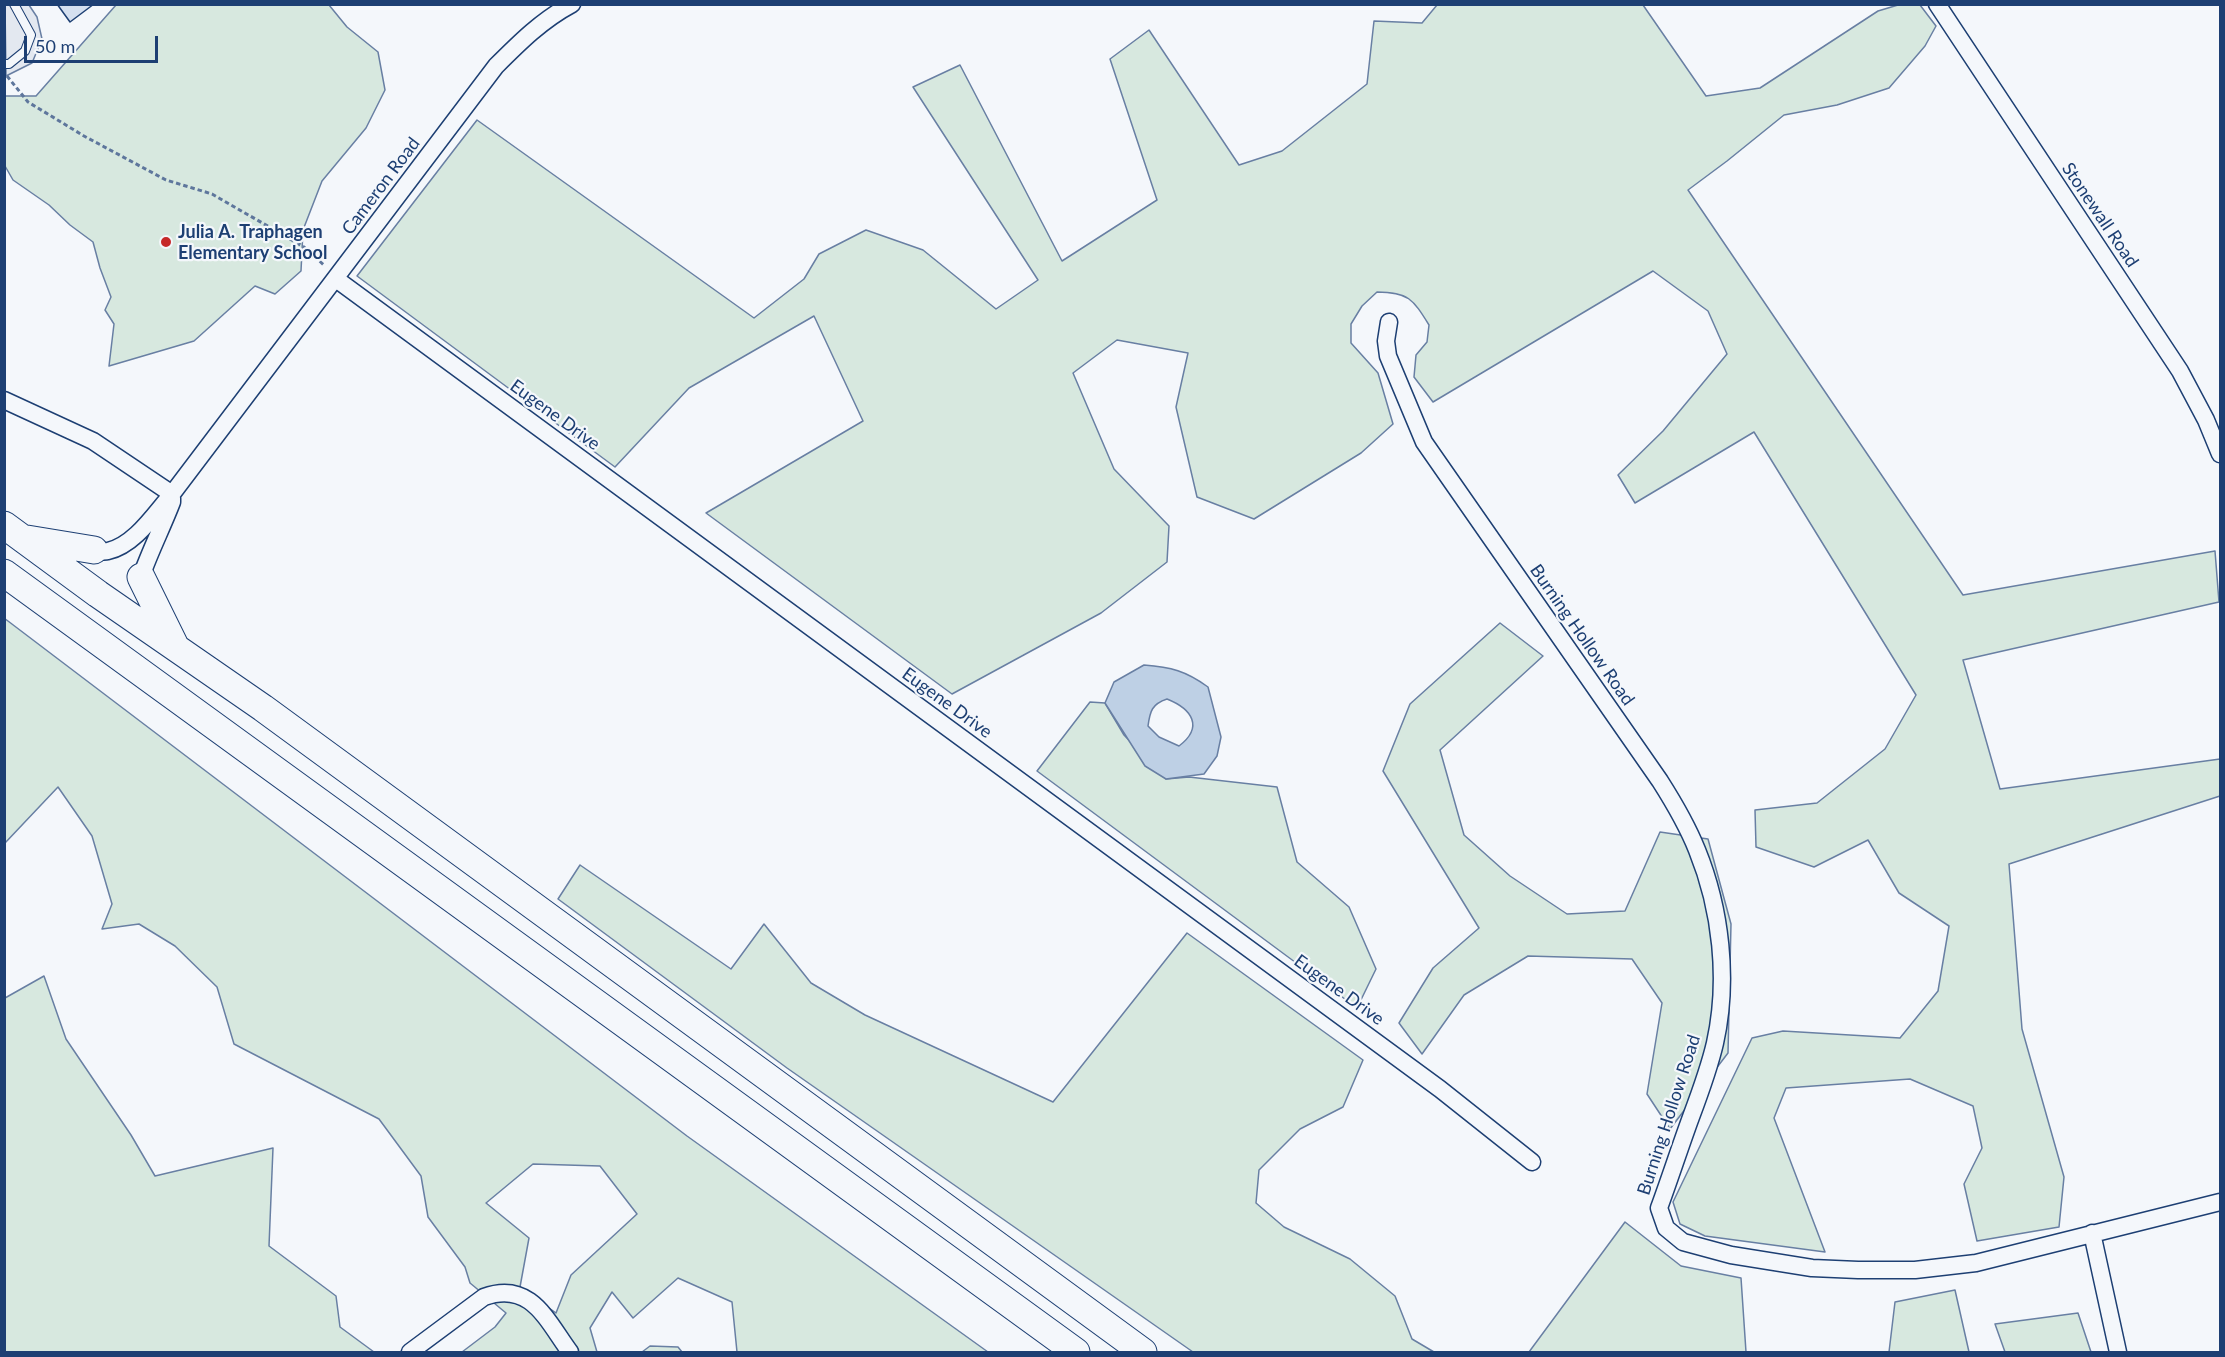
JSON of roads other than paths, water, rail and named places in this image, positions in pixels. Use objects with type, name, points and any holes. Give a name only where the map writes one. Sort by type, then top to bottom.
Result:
[{"type":"highway","points":[[13,531],[94,550]]},
{"type":"highway","points":[[13,531],[273,715],[1143,1353]]},
{"type":"highway","points":[[4,573],[1076,1353]]},
{"type":"highway","points":[[141,578],[175,647]]},
{"type":"street","name":"Cameron Road","points":[[94,550],[108,552],[126,543],[141,530],[172,494],[496,66],[517,44],[544,22],[572,4]]},
{"type":"street","name":"Stonewall Road","points":[[1937,4],[2180,371],[2206,420],[2220,453]]},
{"type":"street","name":"Eugene Drive","points":[[336,279],[1440,1089],[1532,1162]]},
{"type":"street","name":"Burning Hollow Road","points":[[1389,322],[1386,341],[1388,356],[1424,442],[1660,781],[1682,817],[1709,883],[1720,955],[1720,1006],[1715,1042],[1705,1082],[1659,1208],[1666,1228],[1683,1242],[1731,1255],[1812,1268],[1915,1270],[1976,1263],[2220,1202]]},
{"type":"street","points":[[4,400],[93,441],[172,494]]},
{"type":"street","name":"Cameron Road","points":[[141,578],[151,548],[161,532],[172,502],[172,494]]},
{"type":"street","points":[[2092,1233],[2118,1353]]},
{"type":"street","points":[[410,1353],[484,1297],[498,1292],[511,1292],[535,1304],[570,1353]]},
{"type":"lane","points":[[4,64],[9,64],[25,51],[31,36],[14,4]]},
{"type":"water","points":[[1144,665],[1178,671],[1208,687],[1221,737],[1217,756],[1204,774],[1166,779],[1145,766],[1105,703],[1114,682]],"holes":[[[1167,699],[1188,713],[1193,725],[1187,739],[1179,746],[1159,737],[1148,726],[1151,712],[1158,703]]]},
{"type":"place","name":"Julia A. Traphagen Elementary School","points":[[166,242]]}]
